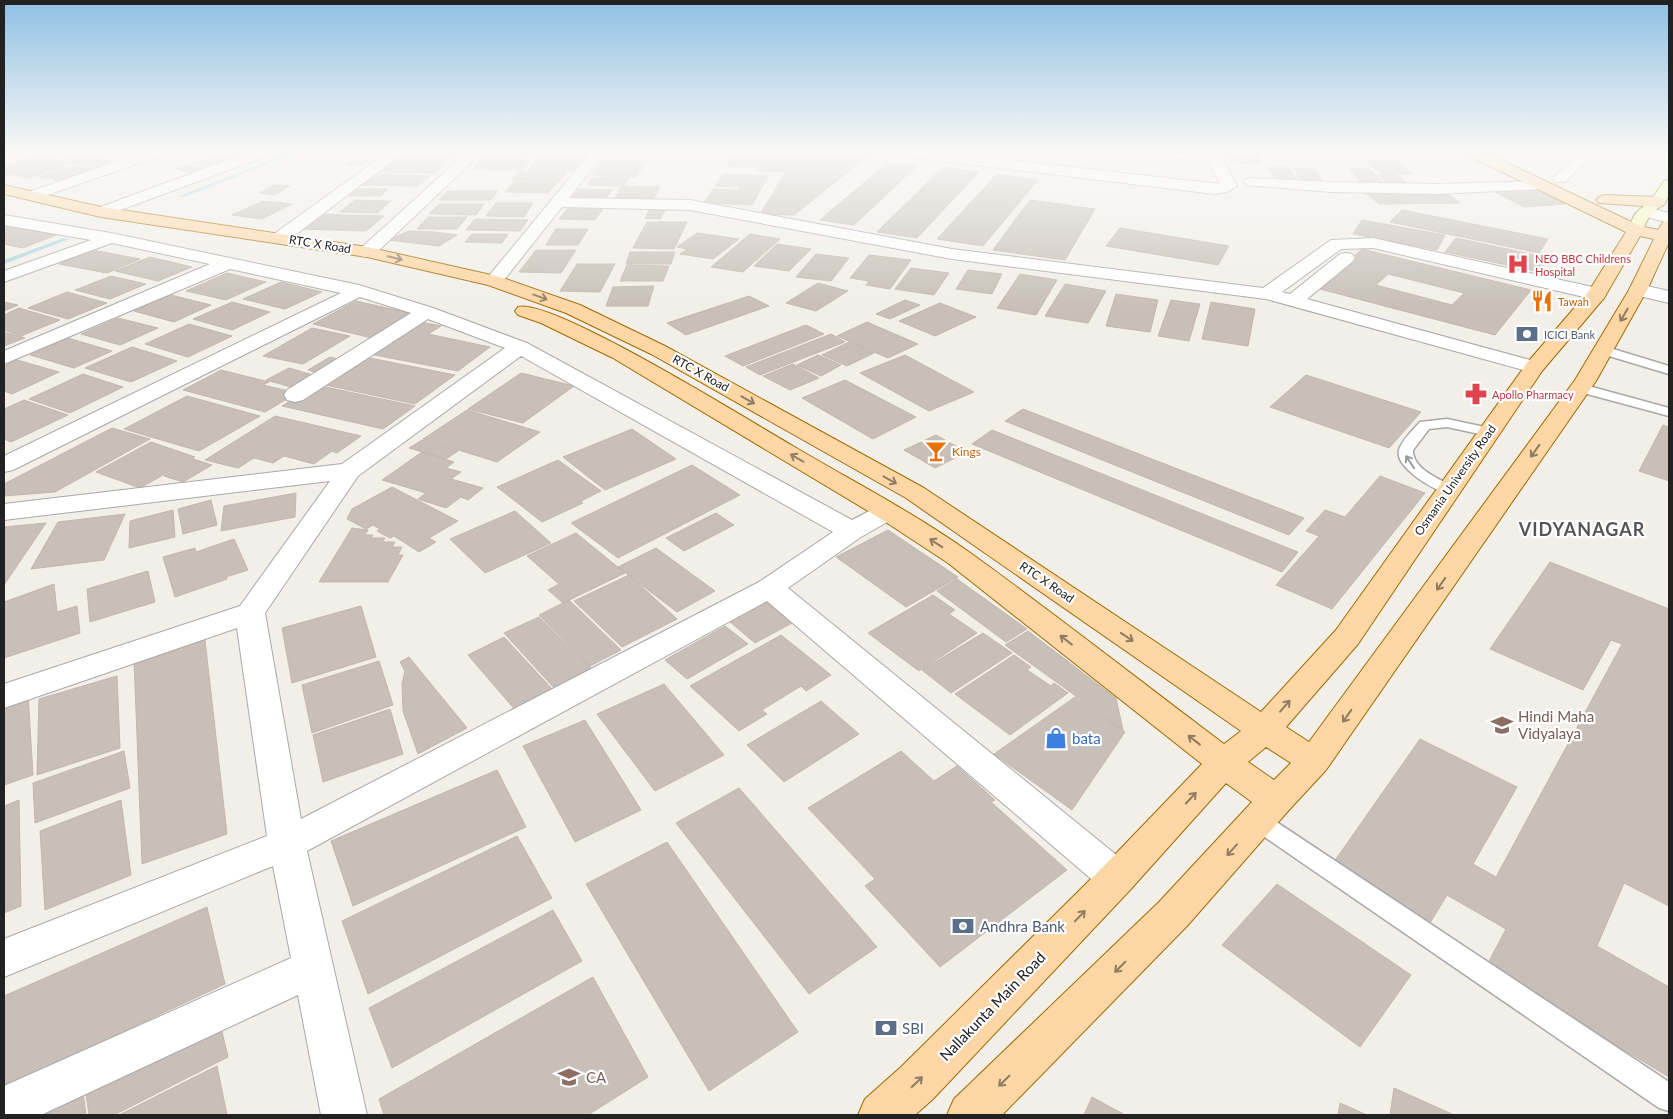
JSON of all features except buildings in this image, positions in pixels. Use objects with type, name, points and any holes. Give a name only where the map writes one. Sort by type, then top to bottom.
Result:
[{"type":"main road","name":"RTC X Road","points":[[41,204],[352,263],[488,298],[548,319],[620,354],[887,512],[958,557],[1224,763],[1267,811]]},
{"type":"main road","name":"RTC X Road","points":[[48,204],[367,252],[494,281],[573,309],[658,350],[915,493],[1264,730],[1314,761]]},
{"type":"main road","points":[[1603,204],[1656,221]]},
{"type":"main road","points":[[1614,204],[1656,221]]},
{"type":"main road","points":[[1614,204],[1656,221]]},
{"type":"main road","name":"Osmania University Road","points":[[1267,811],[1314,761],[1581,388],[1638,290],[1662,204]]},
{"type":"main road","name":"Osmania University Road","points":[[1224,763],[1264,730],[1347,638],[1534,366],[1597,294],[1656,221]]},
{"type":"main road","points":[[548,319],[573,309]]},
{"type":"main road","name":"Nallakunta Main Road","points":[[881,1115],[917,1083],[1117,878],[1224,763]]},
{"type":"main road","points":[[970,1115],[1173,914],[1267,811]]},
{"type":"street","points":[[101,212],[122,204]]},
{"type":"street","points":[[280,238],[326,204]]},
{"type":"street","points":[[367,252],[419,204]]},
{"type":"street","points":[[494,281],[557,204]]},
{"type":"street","points":[[656,204],[690,205],[952,254],[1267,294],[1534,366]]},
{"type":"street","points":[[4,220],[110,238],[359,291],[426,312],[520,347],[852,531]]},
{"type":"street","points":[[4,277],[110,238]]},
{"type":"street","points":[[1267,294],[1337,244],[1353,242],[1373,243],[1597,294]]},
{"type":"street","points":[[1293,301],[1346,257]]},
{"type":"street","points":[[4,358],[228,263]]},
{"type":"street","points":[[1638,290],[1669,297]]},
{"type":"street","points":[[4,465],[359,291]]},
{"type":"street","points":[[295,396],[426,312]]},
{"type":"street","points":[[4,696],[250,613],[349,471],[520,347]]},
{"type":"street","points":[[4,512],[349,471]]},
{"type":"street","points":[[4,958],[287,844],[769,588],[852,531],[887,512]]},
{"type":"street","points":[[769,588],[1117,878]]},
{"type":"street","points":[[250,613],[287,844],[344,1115]]},
{"type":"street","points":[[4,1109],[314,967]]},
{"type":"lane","points":[[1603,350],[1669,370]]},
{"type":"lane","points":[[1581,388],[1669,412]]},
{"type":"lane","points":[[1449,490],[1416,470],[1409,463],[1406,449],[1425,424],[1446,423],[1489,432]]},
{"type":"lane","points":[[1267,811],[1669,1098]]},
{"type":"waterway","points":[[4,262],[66,239]]},
{"type":"place","name":"NEO BBC Childrens Hospital","points":[[1518,264]]},
{"type":"place","name":"Tawah","points":[[1542,301]]},
{"type":"place","name":"ICICI Bank","points":[[1527,334]]},
{"type":"place","name":"Apollo Pharmacy","points":[[1476,394]]},
{"type":"place","name":"Kings","points":[[936,451]]},
{"type":"place","name":"Hindi Maha Vidyalaya","points":[[1502,725]]},
{"type":"place","name":"bata","points":[[1056,738]]},
{"type":"place","name":"Andhra Bank","points":[[963,926]]},
{"type":"place","name":"SBI","points":[[886,1028]]},
{"type":"place","name":"CA","points":[[569,1077]]},
{"type":"district","name":"VIDYANAGAR","points":[[1582,529]]}]
